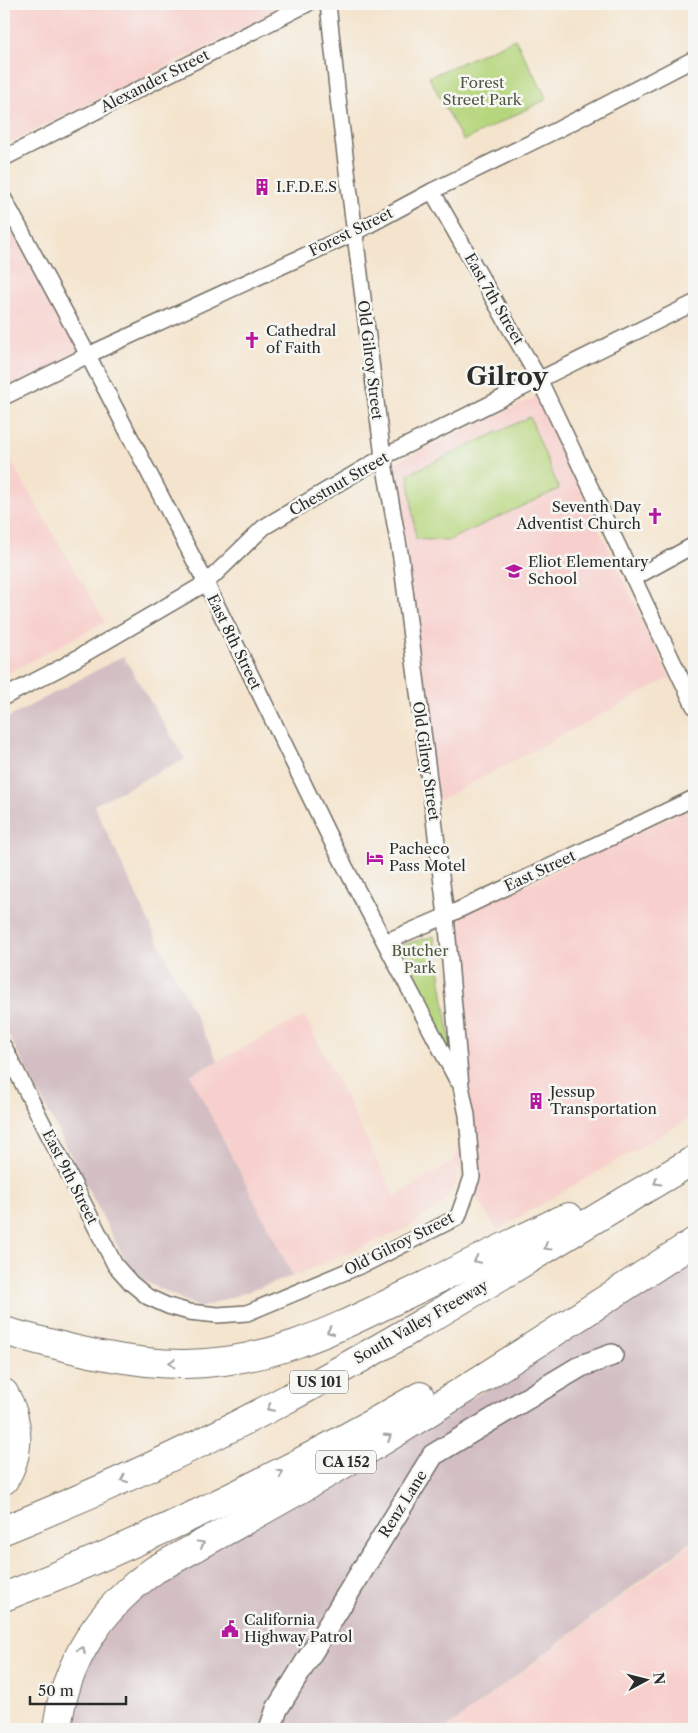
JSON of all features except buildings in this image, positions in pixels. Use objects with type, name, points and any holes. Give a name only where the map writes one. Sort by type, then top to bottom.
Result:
[{"type":"highway","name":"South Valley Freeway","points":[[4,1530],[131,1476],[283,1401],[430,1318],[694,1160]]},
{"type":"highway","points":[[4,1331],[76,1351],[131,1360],[185,1364],[258,1355],[301,1343],[335,1329],[560,1220],[619,1204]]},
{"type":"highway","points":[[4,1617],[52,1594],[385,1416],[694,1234]]},
{"type":"highway","name":"CA 152","points":[[57,1729],[68,1681],[82,1647],[111,1608],[137,1582],[156,1569],[373,1446],[485,1377],[694,1242]]},
{"type":"highway","points":[[4,1393],[10,1403],[16,1422],[14,1458],[4,1480]]},
{"type":"highway","points":[[4,1597],[134,1543],[236,1495]]},
{"type":"street","name":"Alexander Street","points":[[4,158],[307,4]]},
{"type":"street","name":"Old Gilroy Street","points":[[148,1297],[168,1306],[189,1312],[218,1315],[247,1313],[369,1262],[458,1216],[472,1177],[467,1115],[461,1086],[446,916],[401,558],[383,458],[354,233],[328,4]]},
{"type":"street","name":"Forest Street","points":[[4,396],[88,355],[354,233],[432,191],[559,129],[694,59]]},
{"type":"street","name":"East 7th Street","points":[[432,191],[540,380],[694,706]]},
{"type":"street","name":"East 8th Street","points":[[4,199],[88,355],[206,583],[330,838],[461,1086]]},
{"type":"street","name":"Chestnut Street","points":[[4,697],[62,667],[206,583],[264,527],[383,458],[694,303]]},
{"type":"street","points":[[634,578],[694,545]]},
{"type":"street","name":"East Street","points":[[385,942],[446,916],[694,798]]},
{"type":"street","name":"East 9th Street","points":[[4,1048],[115,1266],[148,1297]]},
{"type":"street","name":"Renz Lane","points":[[270,1729],[277,1709],[433,1455],[581,1366],[612,1354]]},
{"type":"shaded area","points":[[4,4],[294,4],[4,145]]},
{"type":"shaded area","points":[[4,209],[81,353],[4,395]]},
{"type":"shaded area","name":"Eliot Elementary School","points":[[536,397],[670,678],[438,801],[395,463]]},
{"type":"shaded area","points":[[4,450],[105,622],[4,675]]},
{"type":"shaded area","points":[[123,656],[185,759],[94,805],[155,935],[218,1061],[190,1075],[293,1276],[200,1308],[133,1276],[4,1026],[4,720]]},
{"type":"shaded area","points":[[694,806],[694,1116],[497,1230],[455,1162],[456,1182],[444,1204],[407,1228],[293,1276],[190,1075],[305,1016],[395,1197],[455,1160],[467,1115],[447,922]]},
{"type":"shaded area","points":[[694,1263],[694,1540],[446,1729],[74,1729],[74,1701],[94,1647],[138,1599],[194,1560],[322,1489]]},
{"type":"shaded area","points":[[694,1541],[694,1729],[446,1729],[662,1567]]},
{"type":"green space","name":"Forest Street Park","points":[[515,39],[547,99],[463,141],[429,77]]},
{"type":"green space","points":[[530,417],[559,489],[447,541],[416,539],[408,474]]},
{"type":"green space","name":"Butcher Park","points":[[434,936],[453,1059],[394,947]]},
{"type":"place","name":"I.F.D.E.S","points":[[262,187]]},
{"type":"place","name":"Cathedral of Faith","points":[[252,340]]},
{"type":"place","name":"Seventh Day Adventist Church","points":[[655,516]]},
{"type":"place","name":"Eliot Elementary School","points":[[514,571]]},
{"type":"place","name":"Pacheco Pass Motel","points":[[375,858]]},
{"type":"place","name":"Jessup Transportation","points":[[536,1101]]},
{"type":"place","name":"California Highway Patrol","points":[[230,1629]]},
{"type":"district","name":"Gilroy","points":[[507,376]]}]
